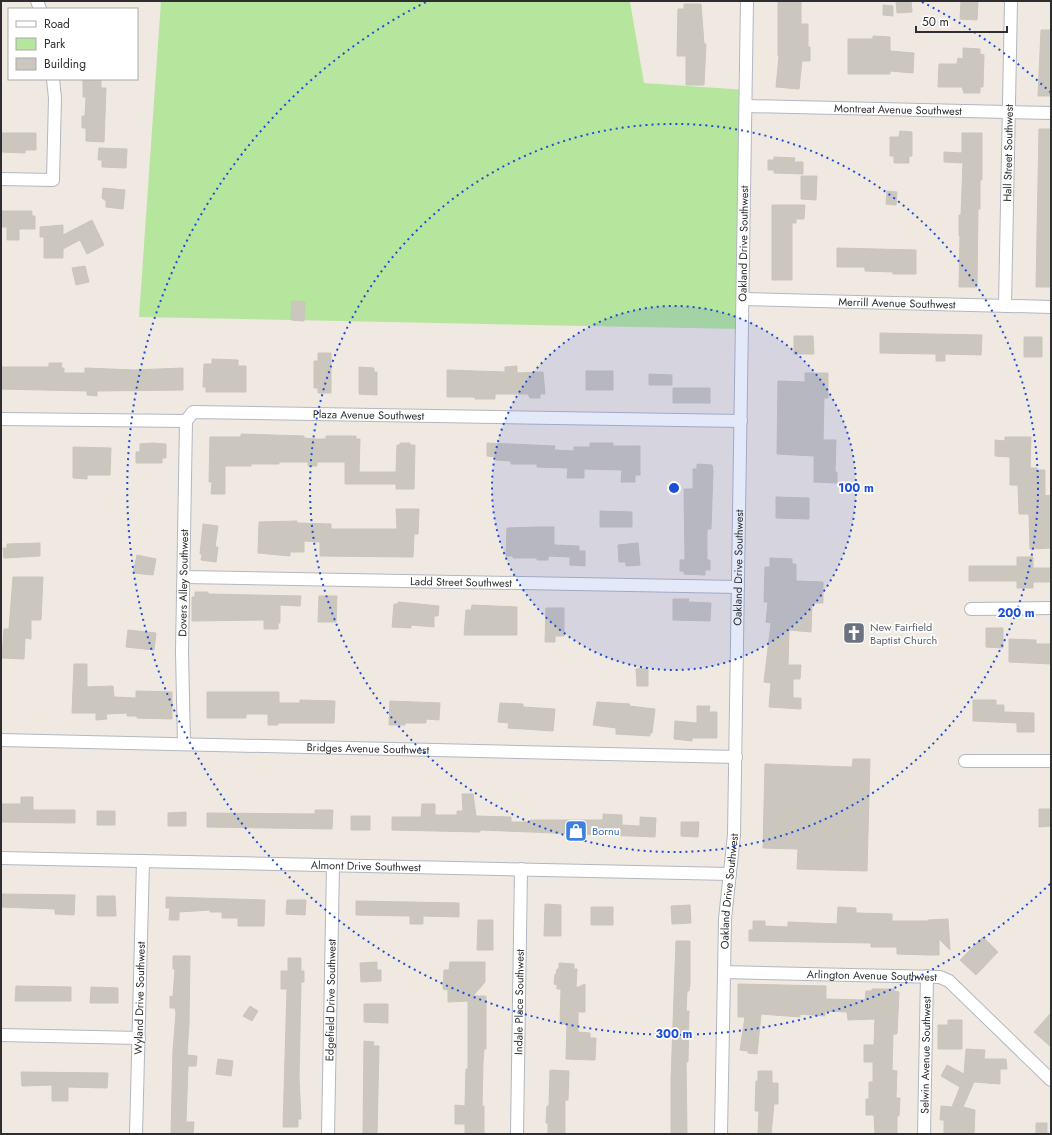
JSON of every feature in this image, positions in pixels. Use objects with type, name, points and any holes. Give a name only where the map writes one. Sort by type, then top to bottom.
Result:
[{"type":"street","name":"Oakland Drive Southwest","points":[[721,1134],[725,919],[734,835],[736,757],[747,1]]},
{"type":"street","name":"Hall Street Southwest","points":[[1005,306],[1011,1]]},
{"type":"street","points":[[1,179],[53,180],[55,98],[53,80]]},
{"type":"street","name":"Montreat Avenue Southwest","points":[[746,106],[1051,113]]},
{"type":"street","name":"Merrill Avenue Southwest","points":[[743,300],[1051,307]]},
{"type":"street","name":"Plaza Avenue Southwest","points":[[186,421],[193,412],[741,421]]},
{"type":"street","points":[[1,419],[186,421]]},
{"type":"street","name":"Dovers Alley Southwest","points":[[184,744],[182,652],[185,577],[186,421]]},
{"type":"street","name":"Ladd Street Southwest","points":[[185,577],[738,587]]},
{"type":"street","points":[[971,609],[1051,608]]},
{"type":"street","name":"Bridges Avenue Southwest","points":[[1,740],[736,757]]},
{"type":"street","points":[[965,761],[1051,762]]},
{"type":"street","name":"Almont Drive Southwest","points":[[1,858],[730,874]]},
{"type":"street","name":"Wyland Drive Southwest","points":[[136,1134],[143,862]]},
{"type":"street","name":"Edgefield Drive Southwest","points":[[328,1134],[334,866]]},
{"type":"street","name":"Indale Place Southwest","points":[[517,1134],[521,869]]},
{"type":"street","name":"Arlington Avenue Southwest","points":[[724,972],[940,976],[949,981],[1049,1075]]},
{"type":"street","name":"Selwin Avenue Southwest","points":[[924,1134],[927,976]]},
{"type":"street","points":[[1,1035],[139,1038]]},
{"type":"green space","points":[[161,1],[630,2],[644,83],[746,90],[739,329],[139,317]]},
{"type":"building","points":[[778,1],[801,1],[801,24],[808,24],[808,47],[810,47],[810,61],[802,61],[799,89],[776,87],[779,56]]},
{"type":"building","points":[[896,1],[911,1],[912,12],[897,13]]},
{"type":"building","points":[[961,1],[978,1],[977,20],[960,19]]},
{"type":"building","points":[[684,4],[701,4],[704,44],[706,44],[704,85],[686,85],[686,56],[677,56],[678,9],[684,9]]},
{"type":"building","points":[[883,5],[893,6],[893,16],[883,15]]},
{"type":"building","points":[[1041,30],[1051,30],[1051,96],[1038,96]]},
{"type":"building","points":[[873,36],[890,37],[890,51],[914,53],[913,73],[890,71],[890,74],[848,74],[848,39],[873,39]]},
{"type":"building","points":[[963,48],[980,49],[980,54],[984,55],[983,87],[980,87],[980,93],[964,93],[962,87],[938,87],[939,64],[957,64],[958,58],[963,59]]},
{"type":"building","points":[[83,80],[101,80],[101,88],[106,88],[104,142],[86,141],[86,128],[82,128],[82,116],[85,116],[86,97],[83,97]]},
{"type":"building","points":[[1039,129],[1051,129],[1051,287],[1036,287]]},
{"type":"building","points":[[900,131],[912,132],[912,156],[909,156],[909,163],[894,163],[894,156],[890,156],[890,137],[899,137]]},
{"type":"building","points":[[1,133],[36,133],[36,150],[25,150],[25,153],[1,152]]},
{"type":"building","points":[[962,133],[982,133],[982,180],[980,180],[980,209],[978,209],[977,287],[959,287],[959,215],[961,215],[963,163],[944,162],[944,152],[962,153]]},
{"type":"building","points":[[99,148],[127,149],[126,168],[102,167],[102,160],[98,160]]},
{"type":"building","points":[[774,157],[795,158],[794,162],[803,162],[803,174],[774,173],[774,170],[768,170],[768,160],[774,160]]},
{"type":"building","points":[[801,176],[817,176],[816,200],[801,199]]},
{"type":"building","points":[[103,188],[125,190],[123,209],[106,207],[106,201],[102,198]]},
{"type":"building","points":[[887,191],[897,192],[896,205],[886,204]]},
{"type":"building","points":[[772,205],[805,205],[804,219],[796,219],[796,223],[792,223],[792,280],[772,280]]},
{"type":"building","points":[[1,211],[32,211],[32,216],[35,216],[35,229],[19,229],[19,240],[7,240],[7,227],[1,227]]},
{"type":"building","points":[[92,220],[104,245],[87,254],[80,240],[63,249],[63,258],[44,258],[44,237],[40,237],[40,227],[63,225],[63,235]]},
{"type":"building","points":[[837,248],[916,250],[916,274],[893,274],[893,272],[865,271],[865,267],[837,267]]},
{"type":"building","points":[[85,266],[89,282],[76,285],[72,268]]},
{"type":"building","points":[[292,301],[305,302],[304,321],[291,320]]},
{"type":"building","points":[[880,333],[982,335],[981,355],[945,354],[945,361],[936,361],[936,354],[880,353]]},
{"type":"building","points":[[794,336],[813,336],[814,354],[794,354]]},
{"type":"building","points":[[1024,337],[1042,337],[1042,357],[1024,357]]},
{"type":"building","points":[[318,353],[331,353],[331,393],[318,393],[318,388],[314,388],[314,361],[318,361]]},
{"type":"building","points":[[212,359],[238,360],[238,366],[246,366],[246,392],[206,392],[206,387],[203,387],[204,364],[212,364]]},
{"type":"building","points":[[49,363],[62,363],[61,368],[64,368],[64,373],[85,373],[85,368],[134,370],[183,368],[183,390],[97,391],[97,396],[87,395],[87,391],[1,389],[1,367],[49,367]]},
{"type":"building","points":[[517,366],[517,373],[543,372],[545,394],[540,394],[540,398],[530,398],[528,394],[495,394],[495,399],[447,397],[447,370],[505,372],[505,367]]},
{"type":"building","points":[[359,367],[374,368],[374,372],[377,372],[377,395],[359,394]]},
{"type":"building","points":[[586,371],[613,371],[613,390],[586,390]]},
{"type":"building","points":[[805,373],[828,373],[828,398],[824,398],[823,440],[836,440],[835,472],[837,472],[837,483],[814,482],[814,456],[777,454],[778,381],[805,382]]},
{"type":"building","points":[[649,374],[672,375],[672,385],[649,385]]},
{"type":"building","points":[[673,388],[710,388],[710,403],[673,403]]},
{"type":"building","points":[[241,434],[304,436],[304,438],[316,439],[326,439],[326,436],[356,436],[356,439],[360,439],[359,472],[396,472],[397,445],[400,445],[400,443],[410,443],[410,445],[415,445],[414,489],[396,489],[396,484],[345,484],[345,462],[317,462],[317,466],[308,466],[308,462],[279,462],[279,464],[225,466],[225,494],[211,494],[212,482],[209,482],[210,437],[241,437]]},
{"type":"building","points":[[1005,437],[1031,437],[1030,468],[1045,470],[1045,496],[1051,495],[1051,548],[1030,549],[1029,514],[1019,514],[1018,485],[1010,485],[1010,457],[995,456],[995,440],[1005,441]]},
{"type":"building","points":[[487,443],[555,446],[554,450],[574,451],[574,447],[590,447],[590,443],[613,443],[613,446],[640,446],[640,475],[635,475],[635,482],[621,482],[622,470],[584,469],[584,478],[567,478],[568,468],[537,467],[537,464],[511,464],[511,461],[496,460],[496,457],[487,456]]},
{"type":"building","points":[[140,444],[166,444],[166,458],[162,458],[162,463],[136,463],[136,452],[140,452]]},
{"type":"building","points":[[73,447],[111,448],[110,475],[87,475],[87,479],[73,478]]},
{"type":"building","points":[[697,464],[712,465],[713,471],[711,529],[707,529],[707,560],[710,560],[710,570],[705,570],[705,575],[684,574],[684,571],[680,571],[680,560],[685,560],[684,489],[693,489],[693,469],[697,469]]},
{"type":"building","points":[[776,497],[809,498],[809,519],[776,518]]},
{"type":"building","points":[[396,509],[419,509],[418,534],[414,534],[413,557],[320,556],[320,542],[304,541],[304,552],[290,552],[290,556],[258,553],[259,522],[297,521],[297,523],[331,524],[331,529],[397,529]]},
{"type":"building","points":[[600,511],[632,512],[632,527],[600,527]]},
{"type":"building","points":[[203,524],[218,526],[215,547],[218,547],[216,562],[201,560],[202,554],[200,554]]},
{"type":"building","points":[[554,527],[554,545],[579,546],[579,551],[585,551],[585,566],[570,565],[570,557],[548,556],[548,560],[537,560],[537,558],[513,558],[513,556],[506,556],[507,528]]},
{"type":"building","points":[[40,543],[40,556],[4,558],[3,548],[7,548],[7,544]]},
{"type":"building","points":[[638,543],[640,565],[626,566],[626,562],[619,562],[618,545]]},
{"type":"building","points":[[137,555],[156,559],[153,575],[133,573]]},
{"type":"building","points":[[1017,557],[1033,557],[1033,568],[1051,568],[1051,582],[1033,582],[1033,588],[1017,588],[1017,581],[969,581],[969,566],[1017,566]]},
{"type":"building","points":[[770,558],[792,559],[792,564],[796,564],[796,581],[823,582],[823,603],[812,603],[811,632],[789,630],[788,665],[801,665],[800,679],[793,679],[793,698],[801,698],[801,709],[769,707],[771,683],[764,682],[771,623],[766,622],[768,602],[764,602],[765,567],[770,567]]},
{"type":"building","points":[[13,577],[43,577],[41,620],[31,620],[31,639],[25,638],[24,659],[2,658],[4,629],[9,629]]},
{"type":"building","points":[[195,592],[208,592],[208,594],[301,596],[300,606],[280,605],[280,623],[278,623],[278,629],[264,629],[264,620],[192,621],[192,597],[195,597]]},
{"type":"building","points":[[319,596],[337,596],[336,622],[318,622]]},
{"type":"building","points":[[673,599],[689,599],[688,602],[711,603],[710,621],[673,620]]},
{"type":"building","points":[[398,602],[439,606],[438,616],[434,616],[434,627],[411,625],[411,628],[392,627],[394,604],[398,604]]},
{"type":"building","points":[[472,605],[517,607],[517,635],[464,635],[466,610],[471,610]]},
{"type":"building","points":[[546,608],[564,608],[564,636],[555,636],[555,642],[545,642]]},
{"type":"building","points":[[986,628],[1003,628],[1003,648],[986,647]]},
{"type":"building","points":[[128,630],[156,633],[154,650],[126,647]]},
{"type":"building","points":[[1009,639],[1036,640],[1036,644],[1051,644],[1051,664],[1009,662]]},
{"type":"building","points":[[74,664],[87,664],[87,687],[113,686],[114,697],[136,698],[136,691],[172,692],[172,719],[137,718],[137,716],[127,716],[127,713],[106,714],[107,719],[96,720],[96,713],[72,713]]},
{"type":"building","points":[[648,668],[648,686],[637,686],[636,669]]},
{"type":"building","points":[[207,692],[279,692],[279,703],[300,703],[300,700],[335,701],[334,723],[278,723],[278,725],[268,725],[268,714],[246,714],[246,718],[207,718]]},
{"type":"building","points":[[973,700],[996,700],[996,705],[1004,705],[1004,712],[1034,713],[1034,732],[1017,732],[1017,723],[973,721]]},
{"type":"building","points":[[390,701],[440,703],[439,720],[426,719],[426,723],[389,725]]},
{"type":"building","points":[[597,702],[630,704],[629,706],[655,709],[652,733],[650,733],[650,736],[616,734],[616,728],[593,725]]},
{"type":"building","points":[[500,703],[523,704],[523,707],[555,709],[553,731],[508,728],[509,723],[498,722]]},
{"type":"building","points":[[697,706],[710,706],[709,712],[717,712],[717,738],[692,738],[692,741],[674,739],[675,721],[697,723]]},
{"type":"building","points":[[853,759],[870,759],[867,871],[797,869],[798,849],[763,848],[765,764],[852,767]]},
{"type":"building","points":[[462,794],[473,794],[476,816],[511,817],[511,822],[530,822],[530,820],[603,820],[603,814],[622,815],[622,825],[640,826],[640,817],[656,818],[655,837],[480,830],[480,832],[392,830],[392,817],[421,817],[422,804],[435,804],[435,815],[457,815],[457,811],[463,811]]},
{"type":"building","points":[[21,797],[33,797],[33,810],[75,810],[75,823],[1,822],[1,804],[21,804]]},
{"type":"building","points":[[1039,809],[1051,809],[1051,826],[1039,827]]},
{"type":"building","points":[[315,810],[333,810],[332,829],[207,827],[207,813],[315,814]]},
{"type":"building","points":[[97,811],[115,811],[115,825],[97,825]]},
{"type":"building","points":[[186,812],[186,826],[168,826],[168,813]]},
{"type":"building","points":[[351,816],[370,816],[370,830],[351,830]]},
{"type":"building","points":[[681,822],[699,822],[698,837],[681,836]]},
{"type":"building","points":[[1,894],[75,895],[74,915],[55,914],[55,909],[1,907]]},
{"type":"building","points":[[97,896],[115,896],[116,916],[97,916]]},
{"type":"building","points":[[166,897],[265,900],[264,926],[238,926],[238,918],[222,918],[222,912],[210,912],[210,910],[179,912],[179,920],[169,920],[170,908],[166,908]]},
{"type":"building","points":[[287,900],[306,900],[305,915],[286,914]]},
{"type":"building","points":[[356,901],[459,903],[459,917],[423,916],[423,924],[410,924],[410,916],[356,915]]},
{"type":"building","points":[[545,904],[561,905],[561,936],[544,936]]},
{"type":"building","points":[[690,905],[691,923],[672,924],[671,906]]},
{"type":"building","points":[[591,907],[613,907],[613,925],[591,925]]},
{"type":"building","points":[[838,907],[856,908],[856,913],[892,914],[892,921],[928,921],[948,919],[950,950],[939,939],[939,955],[897,954],[897,947],[871,947],[871,943],[749,941],[749,930],[753,930],[753,921],[765,921],[765,926],[788,927],[788,922],[837,924]]},
{"type":"building","points":[[478,920],[493,920],[493,950],[477,950]]},
{"type":"building","points":[[983,937],[998,952],[976,975],[960,960]]},
{"type":"building","points":[[676,941],[690,941],[690,984],[689,991],[687,991],[686,1011],[689,1011],[688,1062],[686,1062],[687,1133],[684,1134],[671,1134],[671,1080]]},
{"type":"building","points":[[173,956],[190,956],[187,1055],[197,1056],[196,1066],[188,1066],[186,1122],[194,1122],[193,1134],[171,1134],[173,1050],[176,1013],[175,1008],[170,1008],[170,996],[173,997],[175,969],[173,969]]},
{"type":"building","points":[[288,958],[301,958],[301,971],[304,971],[304,982],[301,982],[299,1078],[301,1119],[298,1119],[298,1127],[283,1127],[287,989],[281,989],[281,971],[288,971]]},
{"type":"building","points":[[377,962],[377,970],[381,970],[381,981],[361,982],[360,963]]},
{"type":"building","points":[[450,962],[485,962],[485,982],[473,996],[486,996],[486,1049],[484,1049],[483,1062],[482,1106],[484,1106],[484,1134],[465,1134],[465,1124],[455,1124],[455,1105],[465,1106],[466,1069],[468,1069],[468,1001],[448,1002],[448,990],[443,989],[444,970],[449,970]]},
{"type":"building","points":[[559,963],[574,964],[574,969],[577,969],[576,988],[585,984],[585,1012],[578,1012],[578,1032],[590,1033],[590,1038],[596,1038],[595,1060],[566,1059],[567,1024],[560,1024],[561,989],[557,989],[557,985],[554,984],[555,974],[556,975],[557,969],[559,969]]},
{"type":"building","points":[[738,984],[826,986],[826,999],[865,1000],[866,991],[872,991],[872,989],[894,989],[894,991],[899,992],[897,1034],[893,1034],[892,1070],[897,1071],[896,1098],[900,1098],[899,1116],[897,1116],[897,1134],[875,1134],[874,1115],[866,1115],[866,1099],[869,1099],[869,1082],[873,1082],[873,1062],[864,1062],[864,1045],[874,1045],[875,1019],[848,1020],[847,1012],[825,1011],[825,1016],[800,1014],[800,1017],[761,1014],[757,1054],[748,1053],[748,1051],[740,1050],[745,1017],[738,1017]]},
{"type":"building","points":[[16,986],[71,987],[71,1001],[15,1001]]},
{"type":"building","points":[[91,987],[118,988],[118,1003],[90,1003]]},
{"type":"building","points":[[364,1004],[388,1004],[388,1023],[364,1022]]},
{"type":"building","points":[[250,1006],[258,1011],[252,1021],[243,1016]]},
{"type":"building","points":[[1051,1013],[1051,1047],[1034,1032]]},
{"type":"building","points":[[948,1020],[962,1020],[962,1049],[938,1049],[938,1025],[948,1025]]},
{"type":"building","points":[[364,1041],[374,1042],[373,1046],[379,1046],[377,1134],[363,1134]]},
{"type":"building","points":[[966,1049],[985,1050],[984,1059],[1006,1059],[1007,1069],[1000,1069],[1000,1084],[974,1082],[963,1107],[975,1110],[974,1134],[944,1134],[944,1120],[940,1120],[941,1106],[952,1107],[960,1087],[941,1076],[947,1065],[964,1074]]},
{"type":"building","points":[[218,1059],[233,1061],[231,1076],[216,1074]]},
{"type":"building","points":[[550,1070],[569,1071],[568,1100],[565,1100],[565,1134],[548,1134],[548,1123],[546,1123],[547,1106],[549,1106]]},
{"type":"building","points":[[758,1071],[772,1071],[772,1083],[778,1083],[778,1104],[774,1104],[771,1134],[758,1134],[759,1111],[755,1111],[756,1081],[758,1081]]},
{"type":"building","points":[[21,1072],[108,1073],[107,1088],[68,1087],[68,1101],[52,1101],[52,1085],[22,1086]]},
{"type":"building","points":[[1036,1123],[1047,1123],[1047,1134],[1036,1134]]},
{"type":"place","name":"New Fairfield Baptist Church","points":[[854,633]]},
{"type":"place","name":"Bornu","points":[[576,831]]}]
